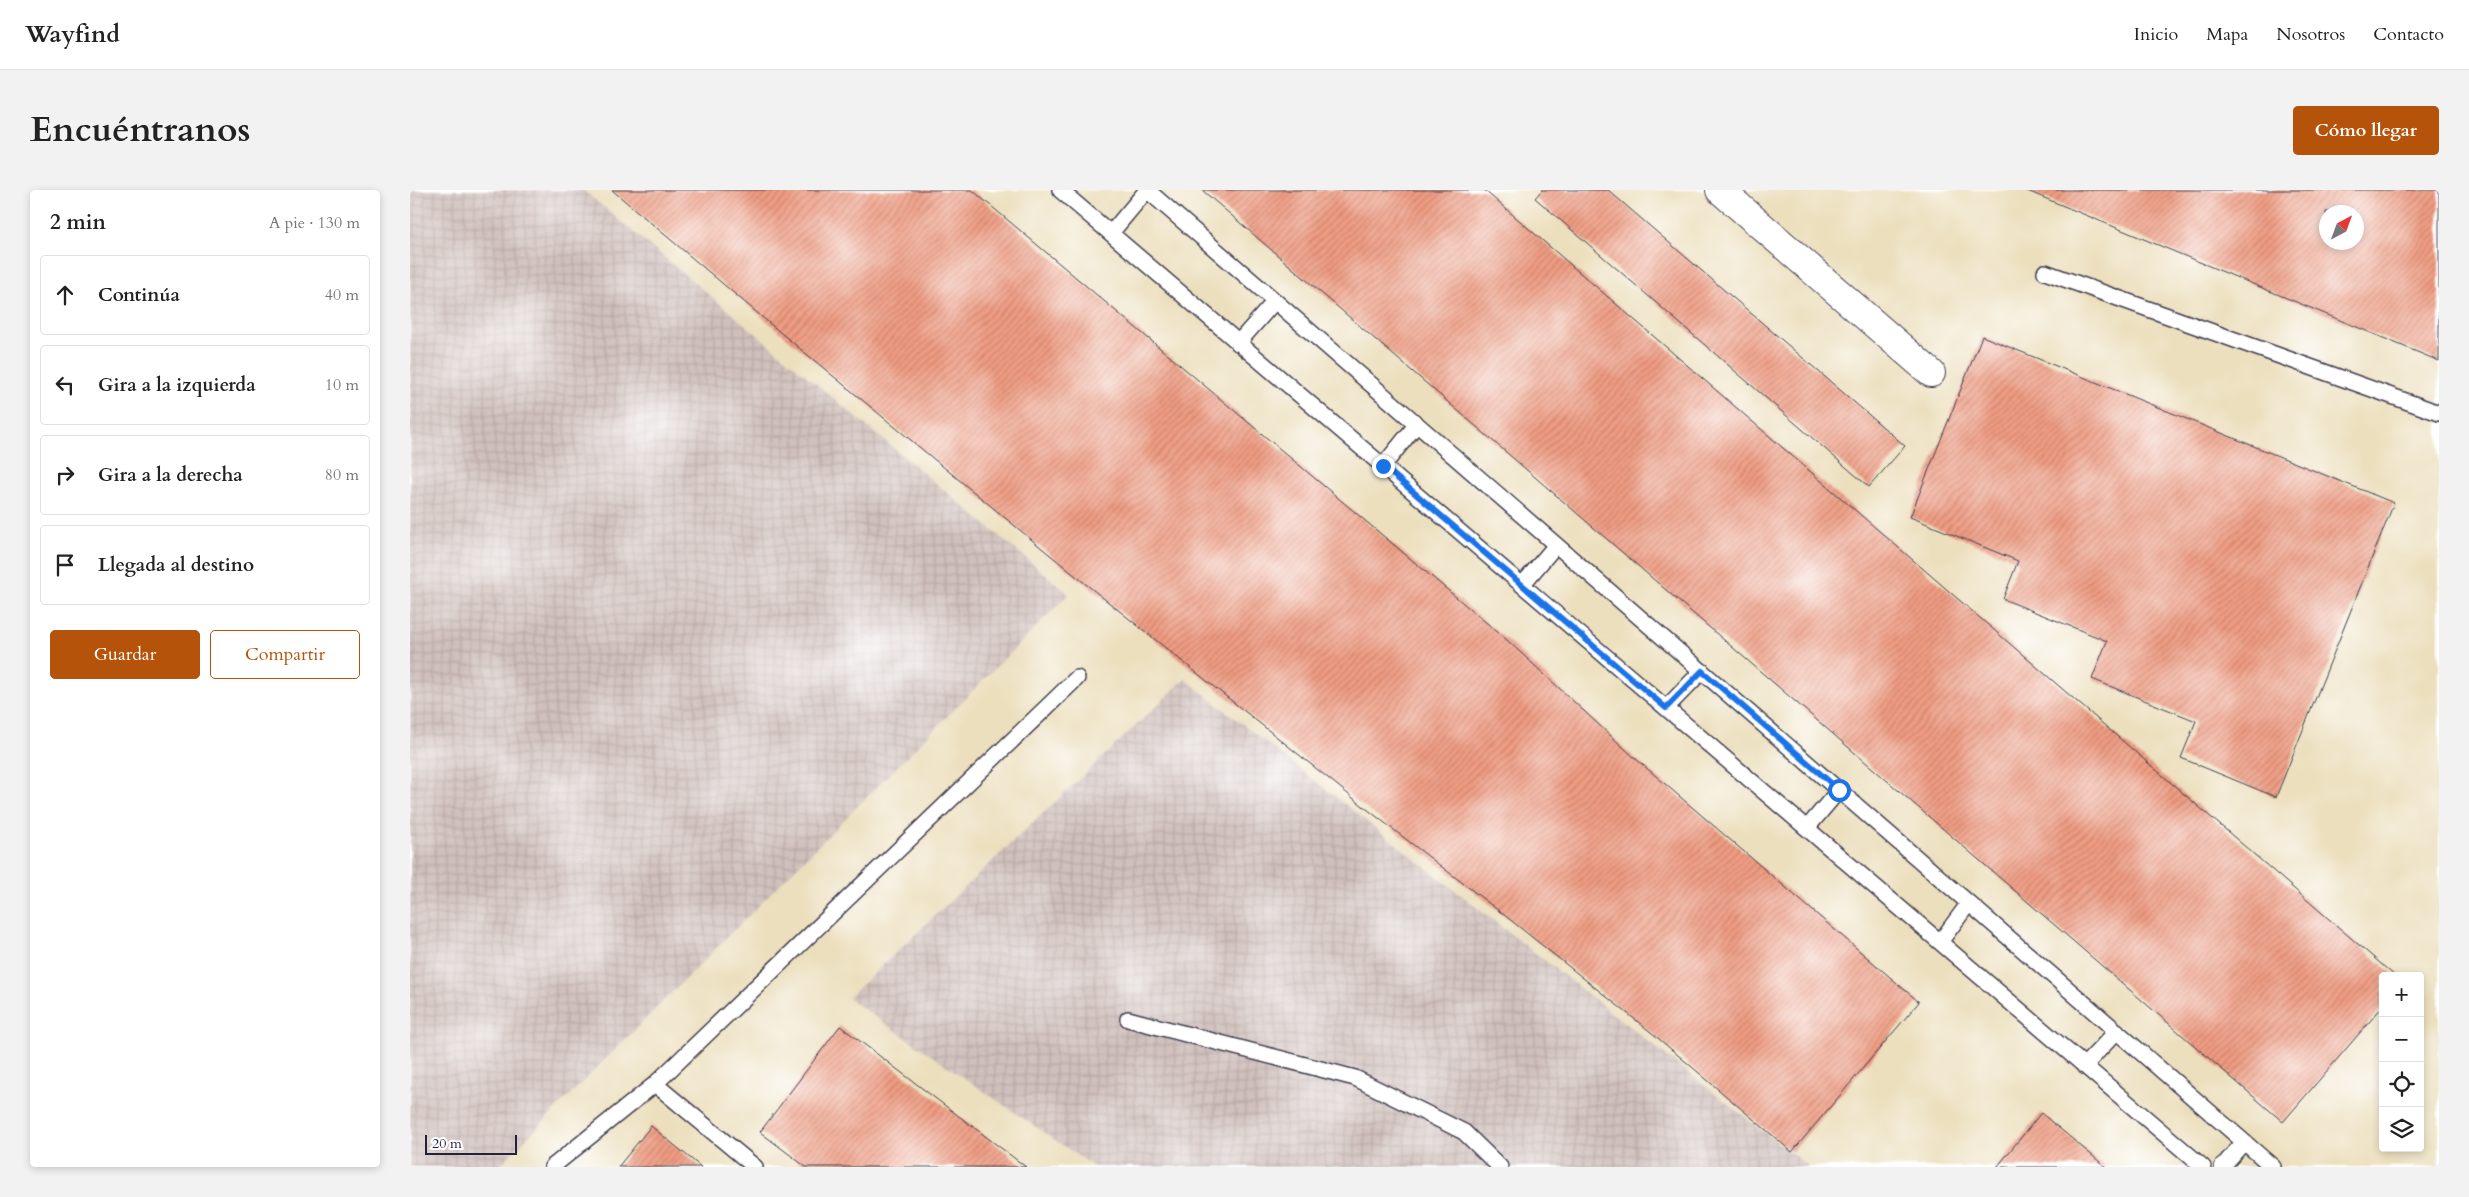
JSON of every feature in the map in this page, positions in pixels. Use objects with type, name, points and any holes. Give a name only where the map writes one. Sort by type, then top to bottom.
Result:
[{"type":"street","points":[[1720,190],[1931,373]]},
{"type":"lane","points":[[1060,190],[2203,1167]]},
{"type":"lane","points":[[1111,233],[1147,190],[2273,1167]]},
{"type":"lane","points":[[2045,272],[2439,413]]},
{"type":"lane","points":[[1238,342],[1275,301]]},
{"type":"lane","points":[[1383,466],[1417,424]]},
{"type":"lane","points":[[1522,585],[1556,544]]},
{"type":"lane","points":[[1666,708],[1702,671]]},
{"type":"lane","points":[[552,1167],[655,1084],[1077,678]]},
{"type":"lane","points":[[1807,828],[1839,790]]},
{"type":"lane","points":[[1940,942],[1969,903]]},
{"type":"lane","points":[[1128,1019],[1355,1078],[1464,1132],[1500,1167]]},
{"type":"lane","points":[[2084,1066],[2117,1031]]},
{"type":"lane","points":[[655,1084],[755,1167]]},
{"type":"lane","points":[[2222,1167],[2244,1142]]},
{"type":"shaded area","points":[[410,190],[583,190],[1069,594],[498,1167],[410,1167]]},
{"type":"shaded area","points":[[1185,679],[1809,1167],[1094,1167],[848,998]]},
{"type":"building","points":[[612,190],[972,190],[1507,640],[1636,759],[1919,1002],[1792,1152],[1652,1033],[1363,806],[1072,573],[781,333]]},
{"type":"building","points":[[1202,190],[1484,190],[2390,972],[2379,972],[2379,1011],[2283,1122]]},
{"type":"building","points":[[1542,190],[1608,190],[1905,446],[1869,487],[1535,198]]},
{"type":"building","points":[[2025,190],[2439,190],[2439,361]]},
{"type":"building","points":[[1982,336],[2394,503],[2276,797],[2181,758],[2196,721],[2092,679],[2107,641],[2003,599],[2018,561],[1910,517]]},
{"type":"building","points":[[840,1026],[1026,1167],[806,1167],[760,1132]]},
{"type":"building","points":[[2041,1113],[2106,1167],[1997,1167]]},
{"type":"building","points":[[651,1126],[701,1167],[618,1167]]},
{"type":"route","points":[[1383,466],[1666,708],[1702,671],[1839,790]]}]
